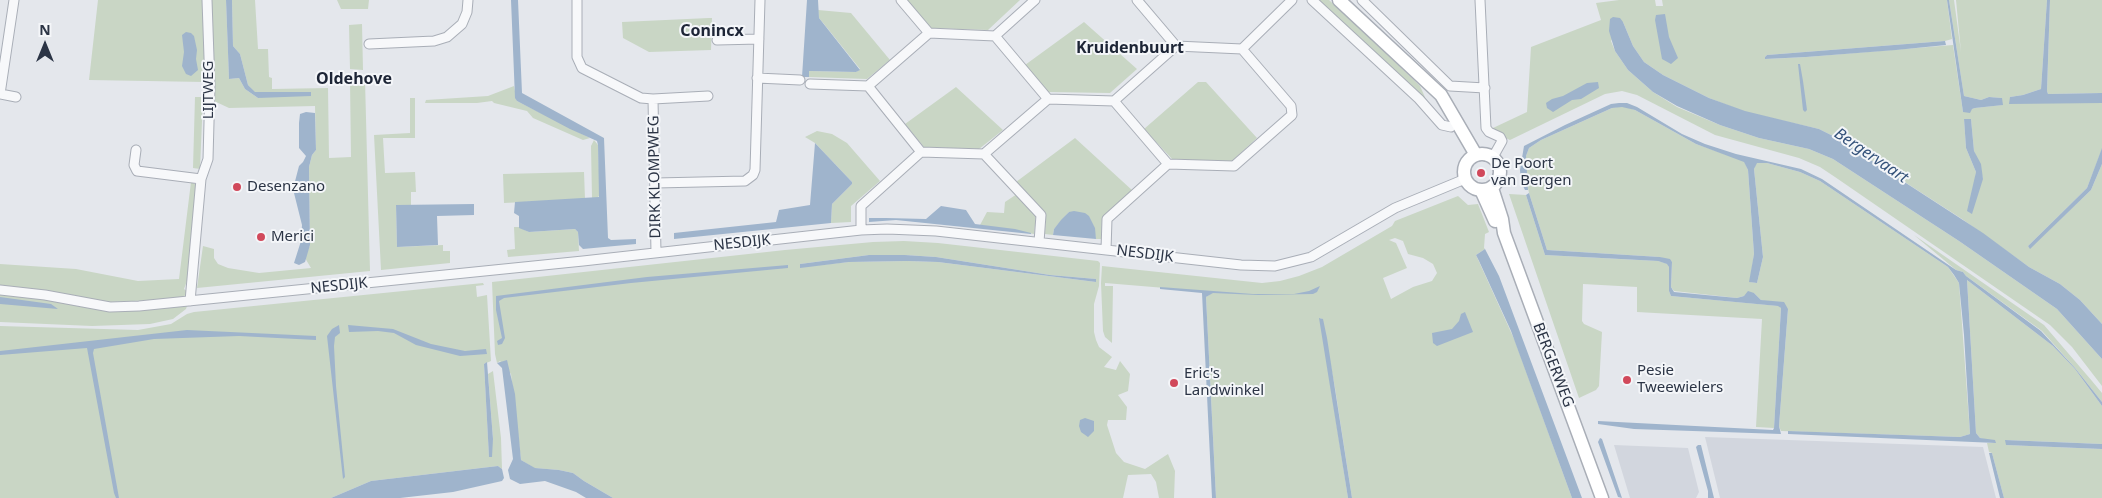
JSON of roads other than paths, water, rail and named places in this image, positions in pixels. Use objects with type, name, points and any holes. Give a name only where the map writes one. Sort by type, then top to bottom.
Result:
[{"type":"main road","points":[[1339,0],[1442,95],[1472,157]]},
{"type":"main road","points":[[1420,76],[1472,157]]},
{"type":"main road","points":[[1482,154],[1493,157],[1497,162],[1500,173],[1499,179],[1486,189],[1472,187],[1465,179],[1464,173],[1472,157],[1482,154]]},
{"type":"main road","name":"BERGERWEG","points":[[1486,189],[1502,219],[1504,233],[1602,498]]},
{"type":"street","points":[[14,0],[0,94],[16,97]]},
{"type":"street","name":"LIJTWEG","points":[[190,301],[201,179],[208,159],[210,86],[207,0]]},
{"type":"street","points":[[369,44],[434,42],[447,37],[462,24],[467,12],[468,0]]},
{"type":"street","name":"DIRK KLOMPWEG","points":[[577,0],[577,57],[582,68],[641,98],[653,98],[656,253]]},
{"type":"street","points":[[656,183],[745,181],[753,175],[755,170],[760,0]]},
{"type":"street","points":[[901,0],[929,33]]},
{"type":"street","points":[[810,84],[868,86],[929,33],[995,36],[1035,0]]},
{"type":"street","points":[[1137,0],[1176,46]]},
{"type":"street","points":[[861,230],[861,206],[921,152],[984,154],[1048,99],[1114,101],[1176,46],[1242,48],[1292,0]]},
{"type":"street","points":[[1312,0],[1419,99],[1442,125],[1451,127]]},
{"type":"street","points":[[1362,0],[1450,86],[1485,88]]},
{"type":"street","points":[[1480,0],[1487,131],[1500,137],[1502,141],[1493,157]]},
{"type":"street","points":[[995,36],[1048,99]]},
{"type":"street","points":[[717,40],[759,39]]},
{"type":"street","points":[[1106,250],[1107,219],[1168,164],[1234,166],[1292,115],[1291,106],[1242,48]]},
{"type":"street","points":[[757,78],[800,80]]},
{"type":"street","points":[[868,86],[921,152]]},
{"type":"street","points":[[653,98],[708,96]]},
{"type":"street","points":[[1114,101],[1168,164]]},
{"type":"street","points":[[136,150],[134,165],[137,171],[201,179]]},
{"type":"street","points":[[984,154],[1042,215],[1039,242]]},
{"type":"street","name":"NESDIJK","points":[[0,290],[45,295],[110,307],[139,306],[861,230],[930,231],[1241,265],[1282,266],[1311,257],[1395,208],[1465,179]]},
{"type":"water","points":[[226,0],[232,0],[233,46],[240,54],[248,85],[255,92],[311,92],[311,96],[258,98],[245,89],[239,78],[229,79]]},
{"type":"water","points":[[511,0],[518,0],[522,93],[604,138],[608,238],[611,240],[636,239],[636,244],[583,249],[579,245],[578,232],[575,229],[529,232],[519,228],[519,216],[514,213],[515,202],[599,197],[598,145],[597,141],[570,129],[517,101],[515,98]]},
{"type":"water","points":[[807,0],[818,0],[819,18],[860,70],[856,72],[809,71],[809,77],[802,77]]},
{"type":"water","points":[[1947,0],[1949,0],[1964,96],[1981,100],[1989,97],[2002,98],[2003,105],[1975,108],[1970,113],[1963,112]]},
{"type":"water","points":[[2047,0],[2050,0],[2048,94],[2102,93],[2102,103],[2009,104],[2010,97],[2041,89]]},
{"type":"water","points":[[1665,14],[1669,37],[1678,58],[1671,64],[1662,59],[1655,20],[1656,15]]},
{"type":"water","points":[[1613,17],[1620,18],[1623,22],[1633,46],[1644,62],[1663,75],[1709,98],[1745,111],[1819,129],[1835,137],[1983,233],[2029,267],[2060,284],[2080,300],[2102,324],[2102,359],[2057,309],[1959,241],[1833,159],[1809,149],[1759,138],[1720,125],[1677,106],[1653,92],[1628,70],[1615,51],[1609,31],[1610,19]]},
{"type":"water","points":[[186,32],[194,36],[197,50],[198,70],[191,76],[186,74],[182,66],[184,52],[182,35]]},
{"type":"water","points":[[1945,41],[1946,45],[1765,59],[1767,55]]},
{"type":"water","points":[[1798,64],[1800,64],[1803,81],[1807,110],[1805,112],[1803,110]]},
{"type":"water","points":[[1598,82],[1599,88],[1581,99],[1572,100],[1553,112],[1547,108],[1546,103],[1552,99],[1563,96],[1587,83]]},
{"type":"water","points":[[1627,103],[1637,107],[1682,134],[1705,144],[1736,154],[1801,169],[1822,179],[1956,270],[1963,272],[2041,331],[2075,368],[2102,402],[2102,406],[2075,369],[2053,346],[1967,280],[1976,433],[1980,438],[1995,440],[1996,443],[1788,434],[1788,431],[1960,437],[1970,434],[1959,283],[1948,267],[1820,181],[1800,172],[1767,163],[1757,163],[1754,169],[1763,257],[1757,283],[1749,282],[1754,254],[1748,170],[1744,162],[1696,144],[1635,110],[1622,107],[1612,108],[1541,140],[1529,148],[1526,156],[1528,190],[1525,190],[1521,182],[1520,170],[1524,146],[1611,104]]},
{"type":"water","points":[[306,112],[315,113],[316,150],[312,155],[309,167],[310,245],[305,262],[299,265],[294,263],[301,241],[302,225],[293,189],[299,166],[306,156],[299,148],[299,123],[300,114]]},
{"type":"water","points":[[1964,119],[1971,119],[1974,151],[1981,164],[1983,179],[1972,214],[1967,211],[1976,172],[1966,148]]},
{"type":"water","points":[[815,143],[852,182],[832,204],[831,223],[674,239],[674,233],[776,222],[779,210],[810,205]]},
{"type":"water","points":[[2102,148],[2102,164],[2091,190],[2030,249],[2028,246],[2087,188]]},
{"type":"water","points":[[1529,193],[1547,250],[1670,259],[1672,262],[1671,287],[1674,292],[1737,298],[1744,296],[1748,291],[1754,293],[1761,300],[1784,302],[1788,309],[1779,426],[1781,434],[1634,429],[1598,424],[1598,421],[1773,430],[1781,308],[1778,306],[1671,296],[1669,291],[1669,267],[1667,264],[1658,261],[1545,255],[1526,195]]},
{"type":"water","points":[[474,204],[474,215],[437,216],[438,245],[397,247],[396,205]]},
{"type":"water","points":[[941,206],[966,210],[975,224],[1015,229],[1031,234],[896,220],[869,222],[869,218],[926,219]]},
{"type":"water","points":[[1069,212],[1085,213],[1089,216],[1095,228],[1096,239],[1053,235],[1054,229],[1061,220]]},
{"type":"water","points":[[1485,249],[1499,276],[1582,498],[1572,498],[1511,331],[1476,255]]},
{"type":"water","points":[[869,255],[936,257],[1050,275],[1096,279],[1096,282],[938,262],[849,262],[800,268],[800,264]]},
{"type":"water","points":[[788,265],[788,268],[631,283],[504,298],[499,301],[505,338],[502,344],[498,345],[497,341],[502,338],[496,310],[496,296],[647,277]]},
{"type":"water","points":[[1320,286],[1317,292],[1313,294],[1258,295],[1213,293],[1206,297],[1216,498],[1212,498],[1202,293],[1160,289],[1160,287],[1253,294],[1294,294],[1309,291]]},
{"type":"water","points":[[0,297],[51,304],[58,309],[0,304]]},
{"type":"water","points":[[1465,312],[1473,332],[1437,346],[1433,343],[1432,333],[1452,329],[1459,321],[1461,314]]},
{"type":"water","points":[[1319,318],[1323,319],[1327,338],[1352,498],[1348,498]]},
{"type":"water","points":[[339,325],[340,333],[335,337],[334,346],[345,477],[343,479],[327,336],[332,329]]},
{"type":"water","points":[[348,325],[393,329],[431,344],[465,351],[486,349],[487,354],[460,356],[416,345],[394,333],[378,331],[349,332]]},
{"type":"water","points":[[187,330],[316,336],[316,340],[239,336],[154,339],[94,349],[93,353],[119,498],[116,498],[114,493],[87,348],[0,355],[0,351]]},
{"type":"water","points":[[507,360],[515,394],[521,460],[535,468],[573,473],[613,498],[586,498],[576,492],[545,481],[520,484],[510,479],[508,470],[513,459],[502,368],[497,363]]},
{"type":"water","points":[[487,362],[493,439],[492,457],[489,457],[484,364]]},
{"type":"water","points":[[1085,418],[1094,421],[1094,431],[1088,437],[1081,432],[1079,426],[1080,420]]},
{"type":"water","points":[[1600,438],[1602,439],[1622,498],[1618,497],[1598,442]]},
{"type":"water","points":[[2005,440],[2102,444],[2102,449],[2006,445]]},
{"type":"water","points":[[1701,445],[1714,498],[1708,498],[1708,491],[1696,447]]},
{"type":"water","points":[[1989,453],[1992,453],[2004,498],[2000,498]]},
{"type":"water","points":[[498,466],[502,469],[504,478],[502,481],[453,492],[400,498],[331,498],[371,481]]},
{"type":"place","name":"De Poort van Bergen","points":[[1481,173]]},
{"type":"place","name":"Desenzano","points":[[237,187]]},
{"type":"place","name":"Merici","points":[[261,237]]},
{"type":"place","name":"Pesie Tweewielers","points":[[1627,380]]},
{"type":"place","name":"Eric's Landwinkel","points":[[1174,383]]},
{"type":"district","name":"Conincx","points":[[712,31]]},
{"type":"district","name":"Kruidenbuurt","points":[[1130,48]]},
{"type":"district","name":"Oldehove","points":[[354,79]]},
{"type":"water label","name":"Bergervaart","points":[[1871,156]]}]
